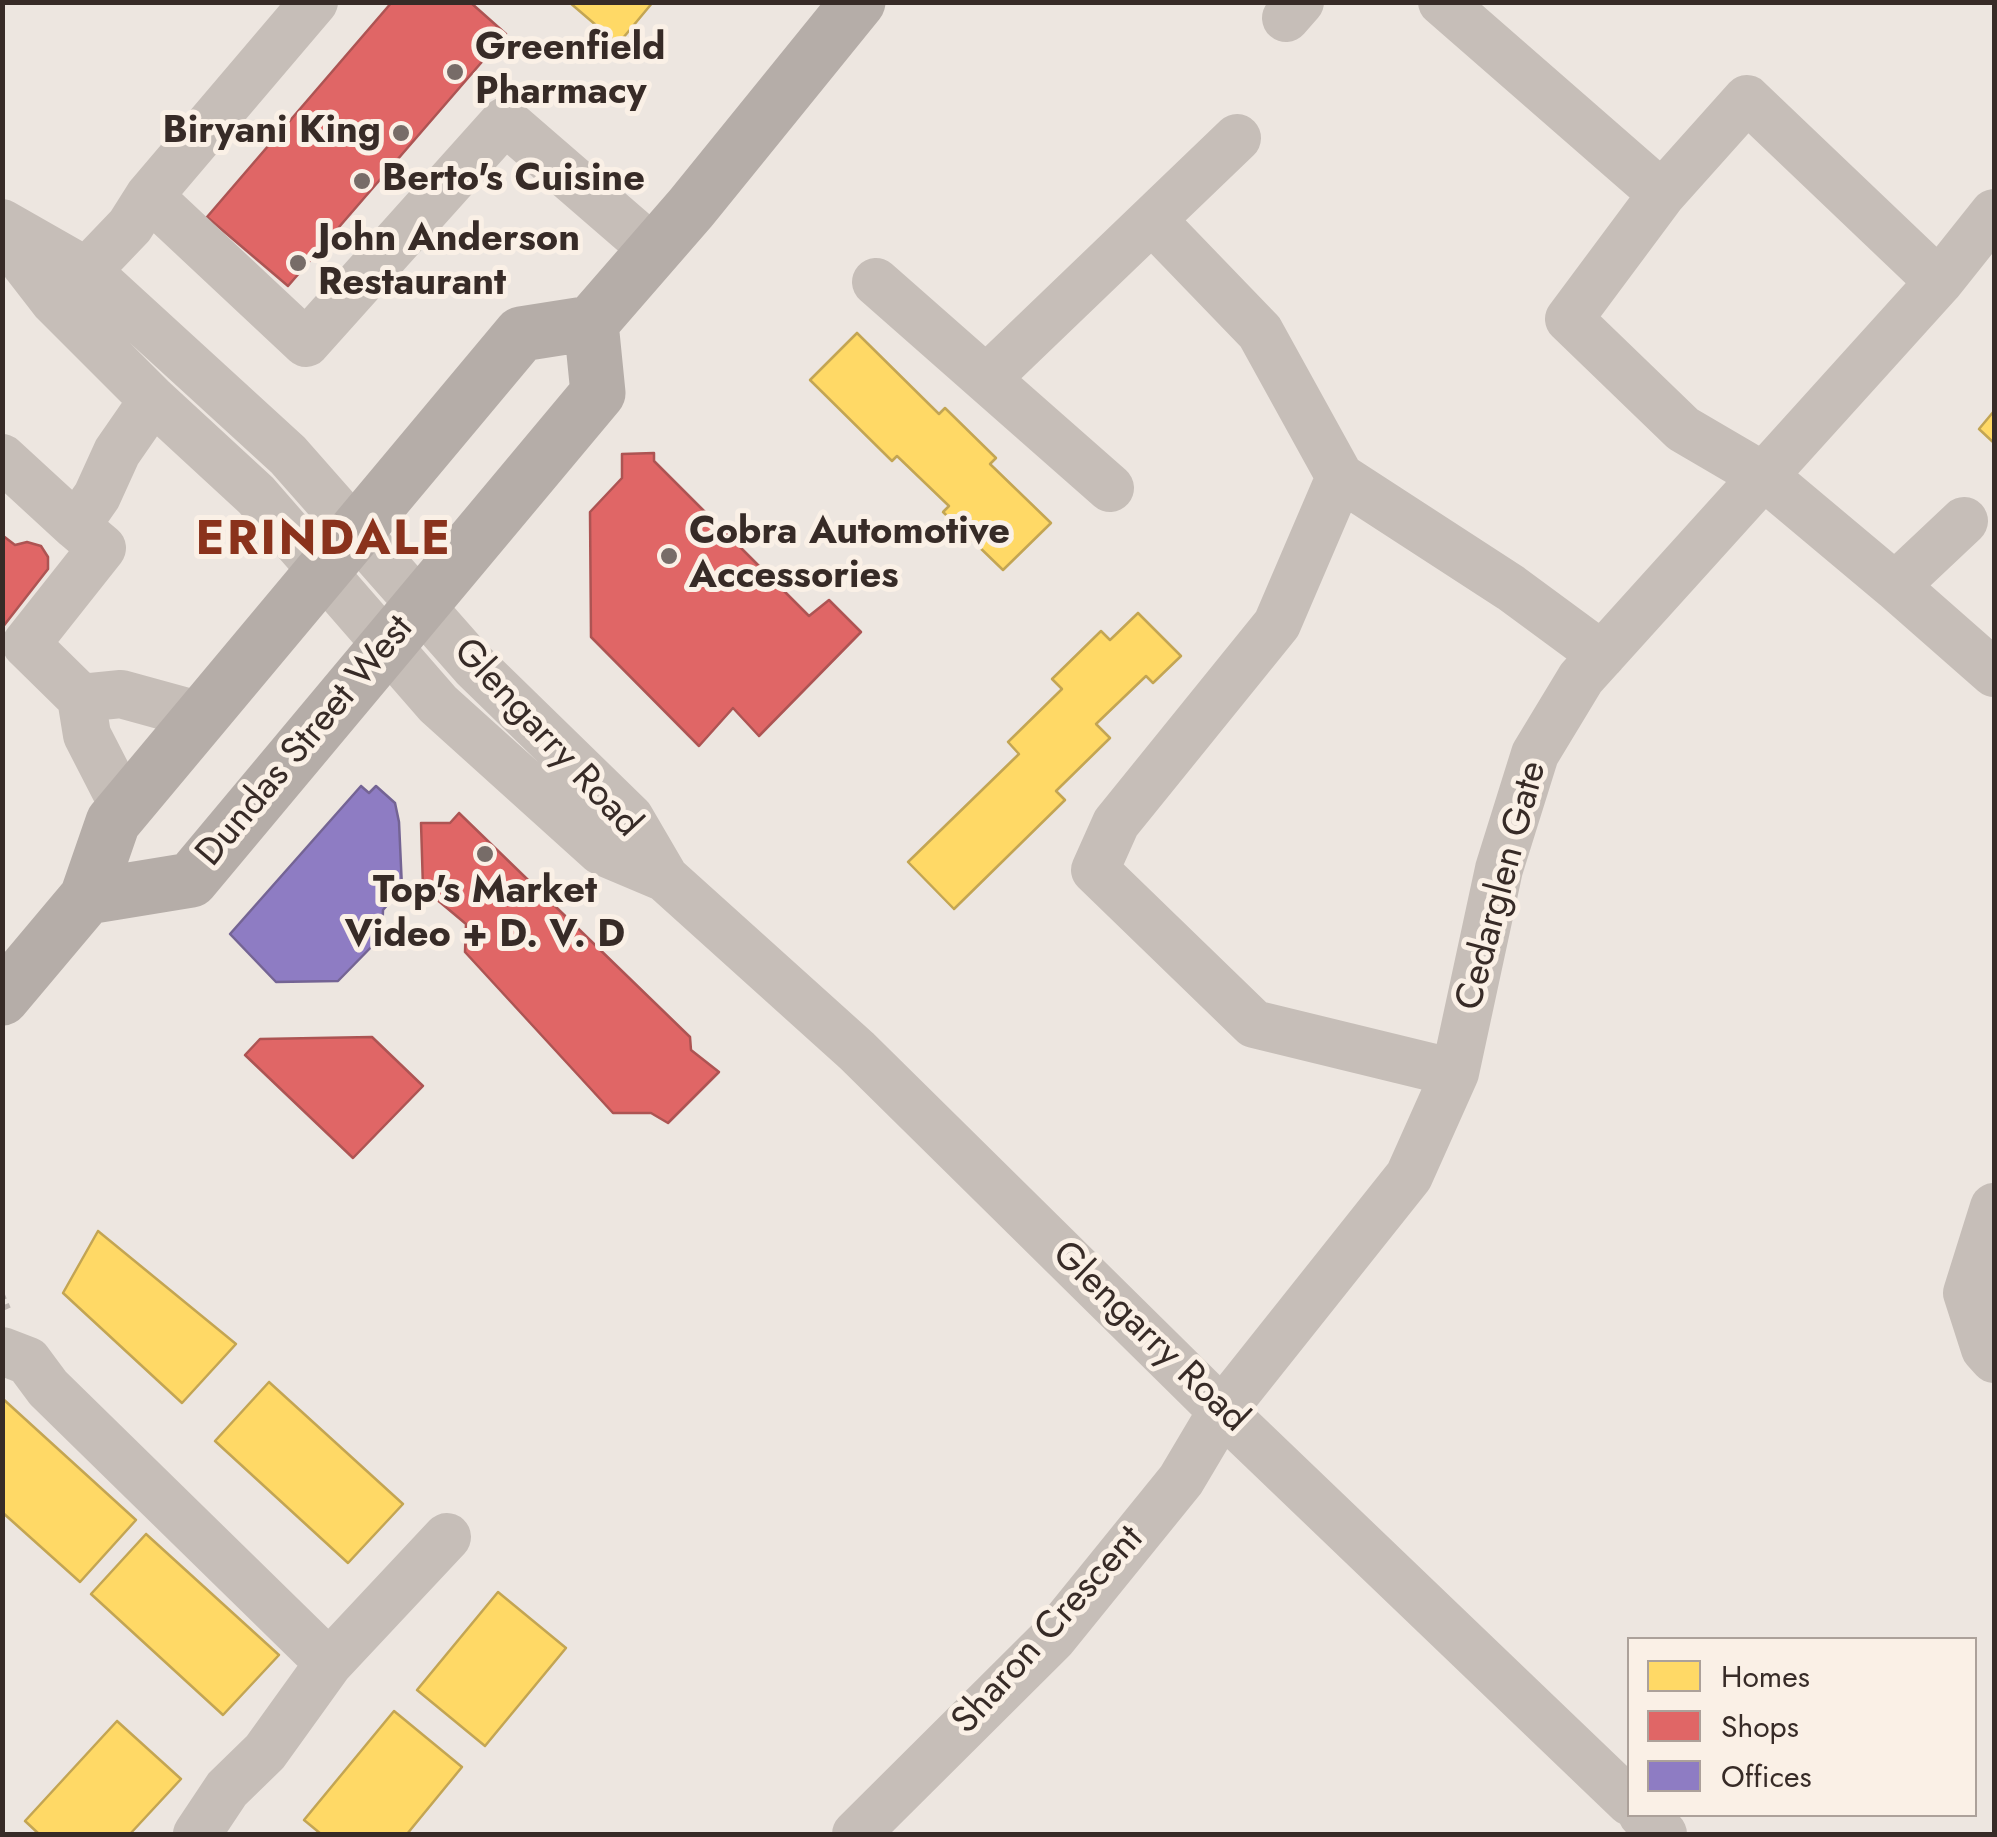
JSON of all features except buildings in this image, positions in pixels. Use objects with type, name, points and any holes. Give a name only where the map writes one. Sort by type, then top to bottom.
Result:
[{"type":"main road","points":[[2,998],[87,896],[113,822],[520,334],[592,323],[858,2]]},
{"type":"main road","name":"Dundas Street West","points":[[87,896],[190,880],[598,393],[592,323]]},
{"type":"street","points":[[86,272],[130,226],[149,196],[314,2]]},
{"type":"street","points":[[1442,2],[1662,194]]},
{"type":"street","points":[[1939,282],[1746,100],[1662,194],[1569,319],[1683,429],[1765,477],[1994,673]]},
{"type":"street","points":[[149,196],[306,342],[505,121],[654,250]]},
{"type":"street","points":[[986,379],[1237,138]]},
{"type":"street","name":"Cedarglen Gate","points":[[1222,1411],[1409,1176],[1456,1073],[1499,869],[1535,754],[1581,678],[1939,282],[1994,214]]},
{"type":"street","points":[[1152,220],[1260,332],[1340,477],[1511,588],[1602,656]]},
{"type":"street","points":[[2,222],[86,272],[288,455],[339,551]]},
{"type":"street","points":[[2,234],[54,301],[152,400],[256,495],[339,551]]},
{"type":"street","points":[[876,282],[1110,488]]},
{"type":"street","points":[[76,526],[98,496],[117,452],[152,400]]},
{"type":"street","points":[[2,458],[102,548],[26,644],[81,698],[87,736],[124,808]]},
{"type":"street","points":[[1340,477],[1277,624],[1116,823],[1096,870],[1254,1024],[1456,1073]]},
{"type":"street","points":[[1895,586],[1964,521]]},
{"type":"street","name":"Glengarry Road","points":[[339,551],[404,625],[438,704],[601,850],[665,878],[856,1051],[1222,1411],[1627,1799]]},
{"type":"street","points":[[81,698],[121,694],[201,716]]},
{"type":"street","points":[[1994,1208],[1967,1294],[1984,1349],[1994,1359]]},
{"type":"street","points":[[2,1351],[28,1360],[48,1388],[330,1663]]},
{"type":"street","name":"Sharon Crescent","points":[[856,1834],[1052,1638],[1181,1480],[1222,1411]]},
{"type":"street","points":[[197,1834],[228,1789],[266,1752],[330,1663],[447,1537]]},
{"type":"place","name":"Greenfield Pharmacy","points":[[455,72]]},
{"type":"place","name":"Biryani King","points":[[401,133]]},
{"type":"place","name":"Berto's Cuisine","points":[[362,181]]},
{"type":"place","name":"John Anderson Restaurant","points":[[298,263]]},
{"type":"place","name":"Cobra Automotive Accessories","points":[[669,556]]},
{"type":"place","name":"Top's Market Video + D. V. D","points":[[485,854]]},
{"type":"district","name":"ERINDALE","points":[[324,542]]}]
